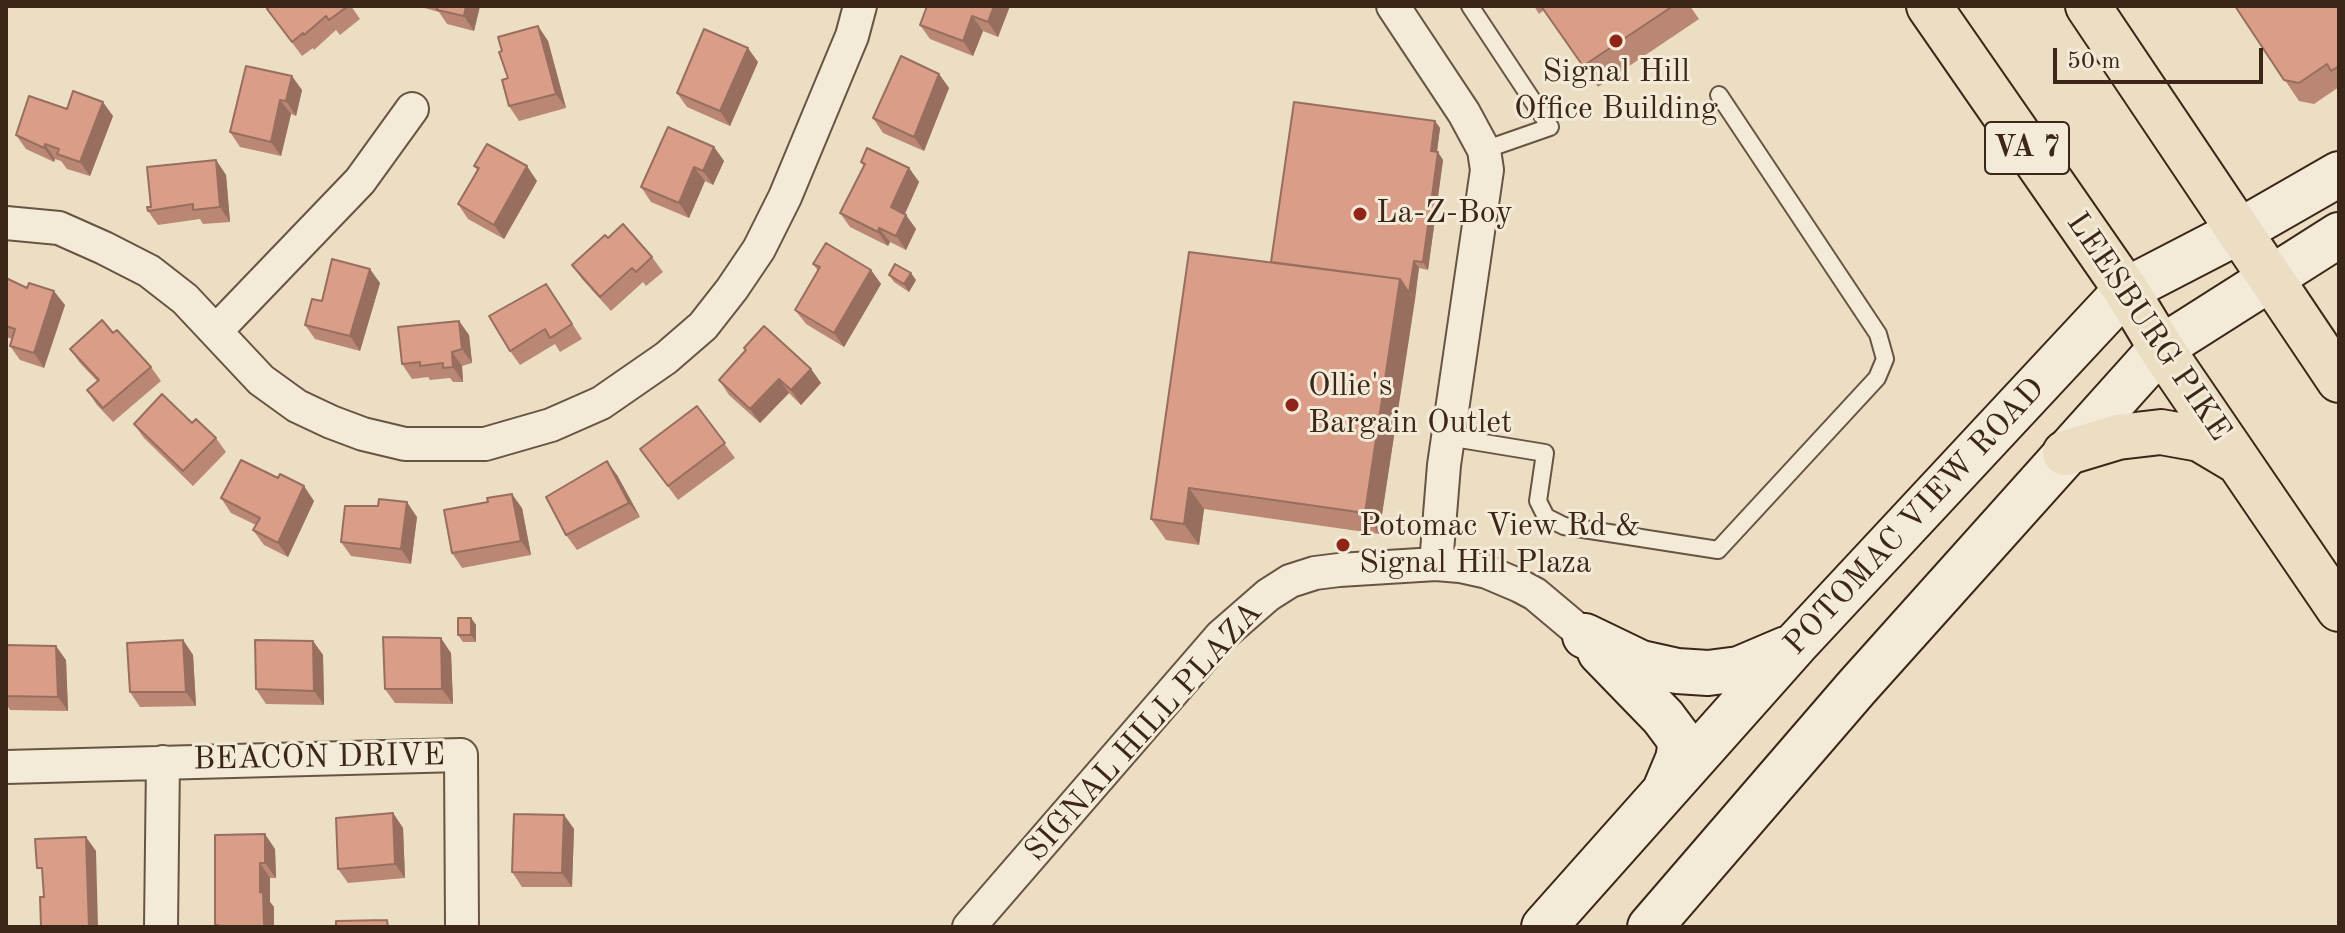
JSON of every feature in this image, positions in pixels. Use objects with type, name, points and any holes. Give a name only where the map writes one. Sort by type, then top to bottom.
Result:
[{"type":"highway","name":"LEESBURG PIKE","points":[[1929,6],[2126,290],[2161,348],[2339,609]]},
{"type":"highway","points":[[2088,6],[2339,380]]},
{"type":"highway","points":[[2065,453],[2118,437],[2161,432],[2200,439],[2240,463]]},
{"type":"main road","name":"POTOMAC VIEW ROAD","points":[[1544,927],[1795,645],[2126,290],[2238,232],[2339,174]]},
{"type":"main road","name":"POTOMAC VIEW ROAD","points":[[1650,927],[2065,453],[2161,348],[2339,235]]},
{"type":"main road","points":[[1585,636],[1651,666],[1708,673],[1739,669],[1795,645]]},
{"type":"main road","points":[[1585,636],[1663,717],[1678,737],[1678,759],[1665,790]]},
{"type":"street","points":[[6,223],[59,228],[149,271],[185,299],[261,380],[297,406],[363,434],[405,444],[485,444],[551,425],[601,403],[666,358],[703,326],[759,249],[785,197],[852,36],[860,6]]},
{"type":"street","points":[[1393,6],[1464,113],[1484,150],[1487,170],[1448,437],[1436,564]]},
{"type":"street","points":[[216,331],[360,181],[412,109]]},
{"type":"street","name":"SIGNAL HILL PLAZA","points":[[969,927],[1221,636],[1268,595],[1290,581],[1315,573],[1436,564],[1460,566],[1506,578],[1535,594],[1585,636]]},
{"type":"street","name":"BEACON DRIVE","points":[[6,767],[461,755],[462,927]]},
{"type":"street","points":[[161,927],[163,762]]},
{"type":"lane","points":[[1470,6],[1550,127],[1484,150]]},
{"type":"lane","points":[[1448,437],[1545,453],[1538,501],[1546,517],[1564,526],[1718,550],[1877,378],[1885,359],[1878,334],[1719,95]]},
{"type":"building","points":[[270,6],[348,6],[329,20],[326,16],[292,42],[267,9]]},
{"type":"building","points":[[438,6],[466,6],[464,16],[437,10]]},
{"type":"building","points":[[927,6],[994,6],[988,22],[972,16],[963,41],[920,25]]},
{"type":"building","points":[[1541,6],[1673,6],[1583,66]]},
{"type":"building","points":[[2235,6],[2339,6],[2339,66],[2331,71],[2327,64],[2299,83],[2284,80]]},
{"type":"building","points":[[538,26],[556,94],[509,106],[502,80],[508,78],[499,52],[502,51],[498,37]]},
{"type":"building","points":[[704,29],[748,48],[720,111],[677,93]]},
{"type":"building","points":[[901,56],[939,74],[914,137],[873,118]]},
{"type":"building","points":[[246,66],[292,76],[286,101],[280,100],[271,142],[230,132]]},
{"type":"building","points":[[73,91],[103,102],[80,162],[57,154],[59,149],[45,144],[44,148],[16,135],[29,96],[67,109]]},
{"type":"building","name":"La-Z-Boy","points":[[1294,102],[1435,121],[1431,151],[1438,152],[1423,262],[1414,261],[1409,293],[1400,279],[1271,262]]},
{"type":"building","points":[[668,127],[714,147],[703,171],[694,167],[679,203],[641,187]]},
{"type":"building","points":[[487,144],[527,166],[494,225],[458,204],[479,168],[474,166]]},
{"type":"building","points":[[867,148],[909,168],[891,207],[906,215],[896,236],[879,228],[878,232],[840,213],[865,164],[861,162]]},
{"type":"building","points":[[216,160],[220,207],[193,210],[193,204],[148,211],[147,207],[151,207],[147,167]]},
{"type":"building","points":[[623,224],[652,257],[636,272],[632,268],[600,297],[572,265],[605,235],[608,238]]},
{"type":"building","points":[[826,243],[871,270],[834,333],[795,310],[820,267],[813,264]]},
{"type":"building","name":"Ollie's Bargain Outlet","points":[[1189,252],[1400,279],[1365,513],[1189,488],[1184,524],[1151,519]]},
{"type":"building","points":[[332,259],[370,269],[350,336],[305,325],[312,299],[322,301]]},
{"type":"building","points":[[895,264],[911,273],[904,284],[889,275]]},
{"type":"building","points":[[6,278],[27,288],[29,283],[54,291],[34,353],[10,346],[15,329],[6,326]]},
{"type":"building","points":[[546,284],[572,324],[550,338],[545,329],[510,351],[489,316]]},
{"type":"building","points":[[102,320],[113,333],[117,330],[151,367],[103,408],[87,390],[99,380],[70,349]]},
{"type":"building","points":[[459,321],[462,349],[452,352],[453,367],[443,368],[443,363],[420,366],[420,362],[402,364],[398,327]]},
{"type":"building","points":[[764,326],[811,369],[791,390],[779,379],[750,409],[719,380]]},
{"type":"building","points":[[162,394],[192,423],[196,419],[216,438],[183,471],[134,424]]},
{"type":"building","points":[[697,406],[725,443],[668,486],[640,449]]},
{"type":"building","points":[[241,460],[278,478],[280,474],[304,486],[278,543],[253,530],[260,518],[221,498]]},
{"type":"building","points":[[607,461],[629,503],[566,535],[546,497]]},
{"type":"building","points":[[512,494],[521,541],[452,553],[444,510]]},
{"type":"building","points":[[379,499],[407,502],[401,549],[341,542],[345,506],[378,506]]},
{"type":"building","points":[[458,618],[471,618],[471,635],[458,635]]},
{"type":"building","points":[[383,637],[441,638],[442,689],[385,689]]},
{"type":"building","points":[[183,640],[186,692],[130,692],[127,643]]},
{"type":"building","points":[[255,640],[313,641],[314,691],[256,689]]},
{"type":"building","points":[[6,645],[56,646],[58,697],[6,696]]},
{"type":"building","points":[[393,813],[395,864],[338,869],[336,818]]},
{"type":"building","points":[[514,814],[564,815],[562,873],[512,872]]},
{"type":"building","points":[[265,834],[265,863],[260,863],[260,892],[263,893],[264,924],[269,924],[269,927],[218,927],[215,925],[215,835]]},
{"type":"building","points":[[86,837],[89,927],[41,927],[40,897],[44,897],[42,868],[37,868],[35,839]]},
{"type":"building","points":[[387,920],[388,927],[336,927],[336,921]]},
{"type":"place","name":"Signal Hill Office Building","points":[[1616,41]]},
{"type":"place","name":"La-Z-Boy","points":[[1360,214]]},
{"type":"place","name":"Ollie's Bargain Outlet","points":[[1292,405]]},
{"type":"place","name":"Potomac View Rd & Signal Hill Plaza","points":[[1343,545]]}]
